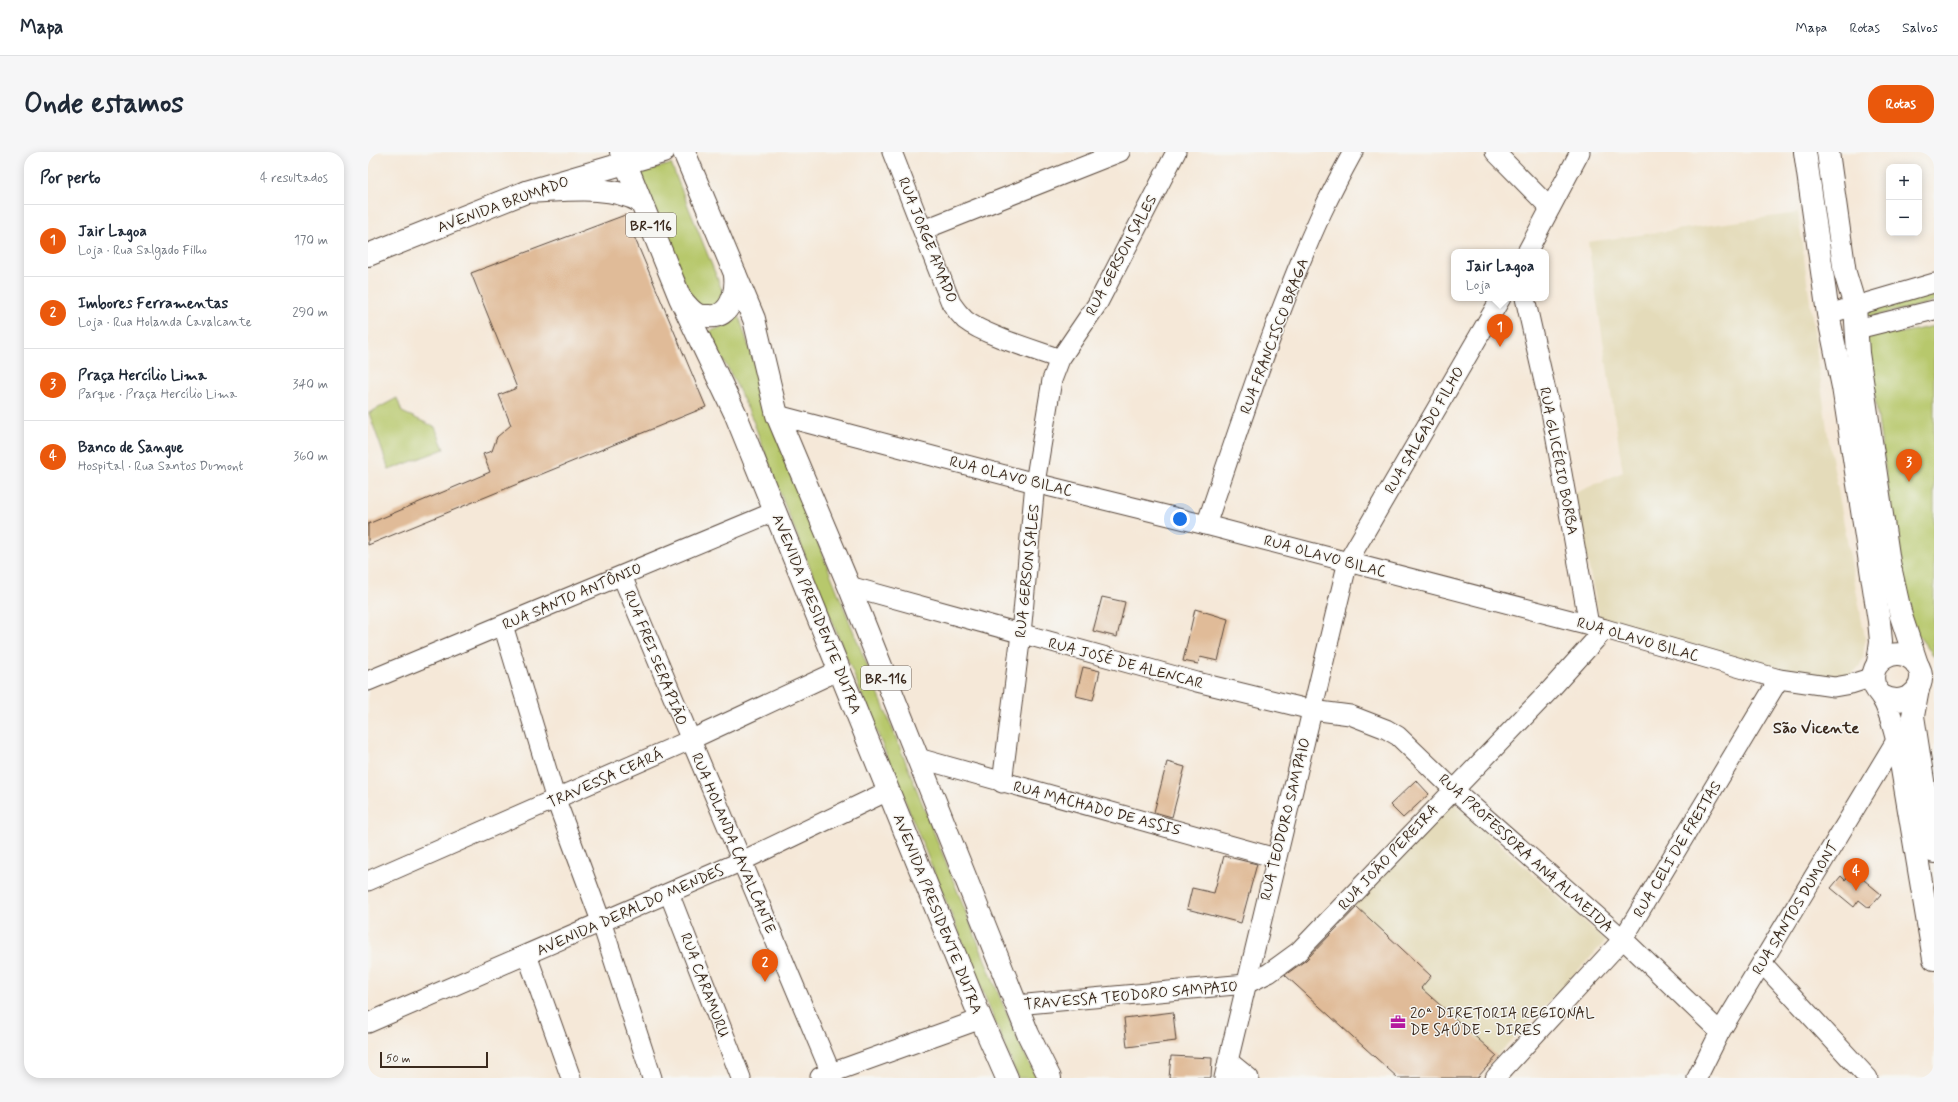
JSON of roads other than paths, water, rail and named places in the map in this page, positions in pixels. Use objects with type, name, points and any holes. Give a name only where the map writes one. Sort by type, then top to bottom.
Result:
[{"type":"main road","name":"AVENIDA BRUMADO","points":[[368,255],[526,192],[623,157],[663,152]]},
{"type":"main road","name":"BR-116","points":[[684,152],[754,319],[777,415],[849,586],[1016,1005],[1028,1034],[1050,1078]]},
{"type":"main road","points":[[1805,152],[1828,314],[1843,387],[1879,621],[1881,641],[1876,670],[1877,691],[1882,696],[1891,716],[1897,739],[1934,959]]},
{"type":"main road","points":[[1828,152],[1845,273],[1855,306],[1858,353],[1889,562],[1901,616],[1923,677],[1913,716],[1934,852]]},
{"type":"main road","name":"AVENIDA PRESIDENTE DUTRA","points":[[623,157],[680,298],[735,413],[776,511],[888,791],[981,1019],[1007,1078]]},
{"type":"main road","points":[[526,192],[608,190],[630,195],[641,202]]},
{"type":"main road","points":[[680,298],[697,315],[717,315],[728,307],[732,300],[736,285],[735,274]]},
{"type":"main road","points":[[1876,670],[1892,654],[1900,654],[1907,656],[1923,677]]},
{"type":"main road","points":[[1882,696],[1897,702],[1906,700],[1913,695],[1923,677]]},
{"type":"street","name":"RUA JORGE AMADO","points":[[892,152],[951,303],[966,320],[986,331],[1060,359]]},
{"type":"street","points":[[923,230],[1120,152]]},
{"type":"street","name":"RUA GERSON SALES","points":[[1002,782],[1021,634],[1035,483],[1052,380],[1060,359],[1098,303],[1176,152]]},
{"type":"street","name":"RUA FRANCISCO BRAGA","points":[[1206,525],[1258,372],[1287,296],[1322,211],[1352,152]]},
{"type":"street","points":[[1494,152],[1550,208]]},
{"type":"street","points":[[1529,249],[1580,152]]},
{"type":"street","points":[[1828,314],[1934,283]]},
{"type":"street","name":"RUA SALGADO FILHO","points":[[1348,562],[1499,301]]},
{"type":"street","name":"RUA GLICÉRIO BORBA","points":[[1526,301],[1597,627]]},
{"type":"street","points":[[1857,329],[1934,310]]},
{"type":"street","name":"RUA OLAVO BILAC","points":[[777,415],[1035,483],[1206,525],[1597,627],[1779,679],[1834,687],[1851,684],[1876,670]]},
{"type":"street","name":"RUA SANTO ANTÔNIO","points":[[368,681],[776,511]]},
{"type":"street","name":"RUA TEODORO SAMPAIO","points":[[1226,1069],[1254,946],[1348,562]]},
{"type":"street","name":"RUA FREI SERAPIÃO","points":[[622,576],[690,740]]},
{"type":"street","name":"RUA JOSÉ DE ALENCAR","points":[[849,586],[1197,682],[1312,710]]},
{"type":"street","points":[[503,625],[556,800],[601,922],[652,1078]]},
{"type":"street","name":"RUA JOÃO PEREIRA","points":[[1246,984],[1286,962],[1298,952],[1564,674],[1597,627]]},
{"type":"street","name":"TRAVESSA CEARÁ","points":[[368,881],[556,800],[690,740],[840,670]]},
{"type":"street","name":"RUA CELI DE FREITAS","points":[[1495,1078],[1623,939],[1779,679]]},
{"type":"street","name":"RUA PROFESSORA ANA ALMEIDA","points":[[1312,710],[1350,714],[1386,729],[1398,736],[1453,789],[1623,939],[1720,1032]]},
{"type":"street","name":"RUA SANTOS DUMONT","points":[[1697,1078],[1720,1032],[1897,739]]},
{"type":"street","name":"RUA HOLANDA CAVALCANTE","points":[[690,740],[742,861],[828,1077]]},
{"type":"street","name":"RUA MACHADO DE ASSIS","points":[[918,758],[1276,858]]},
{"type":"street","name":"AVENIDA DERALDO MENDES","points":[[368,1023],[742,861],[888,791]]},
{"type":"street","name":"RUA CARAMURU","points":[[669,893],[741,1078]]},
{"type":"street","points":[[1254,946],[1264,955],[1286,962]]},
{"type":"street","points":[[527,955],[571,1078]]},
{"type":"street","points":[[1762,963],[1868,1078]]},
{"type":"street","name":"TRAVESSA TEODORO SAMPAIO","points":[[1016,1005],[1246,984]]},
{"type":"street","points":[[828,1077],[981,1019]]},
{"type":"street","points":[[1226,1069],[1249,1078]]},
{"type":"place","name":"Jair Lagoa","points":[[1500,347]]},
{"type":"place","name":"Praça Hercílio Lima","points":[[1909,482]]},
{"type":"place","name":"Banco de Sangue","points":[[1856,891]]},
{"type":"place","name":"Imbores Ferramentas","points":[[765,982]]},
{"type":"place","name":"20ª DIRETORIA REGIONAL DE SAÚDE - DIRES","points":[[1398,1022]]},
{"type":"district","name":"São Vicente","points":[[1816,727]]}]
